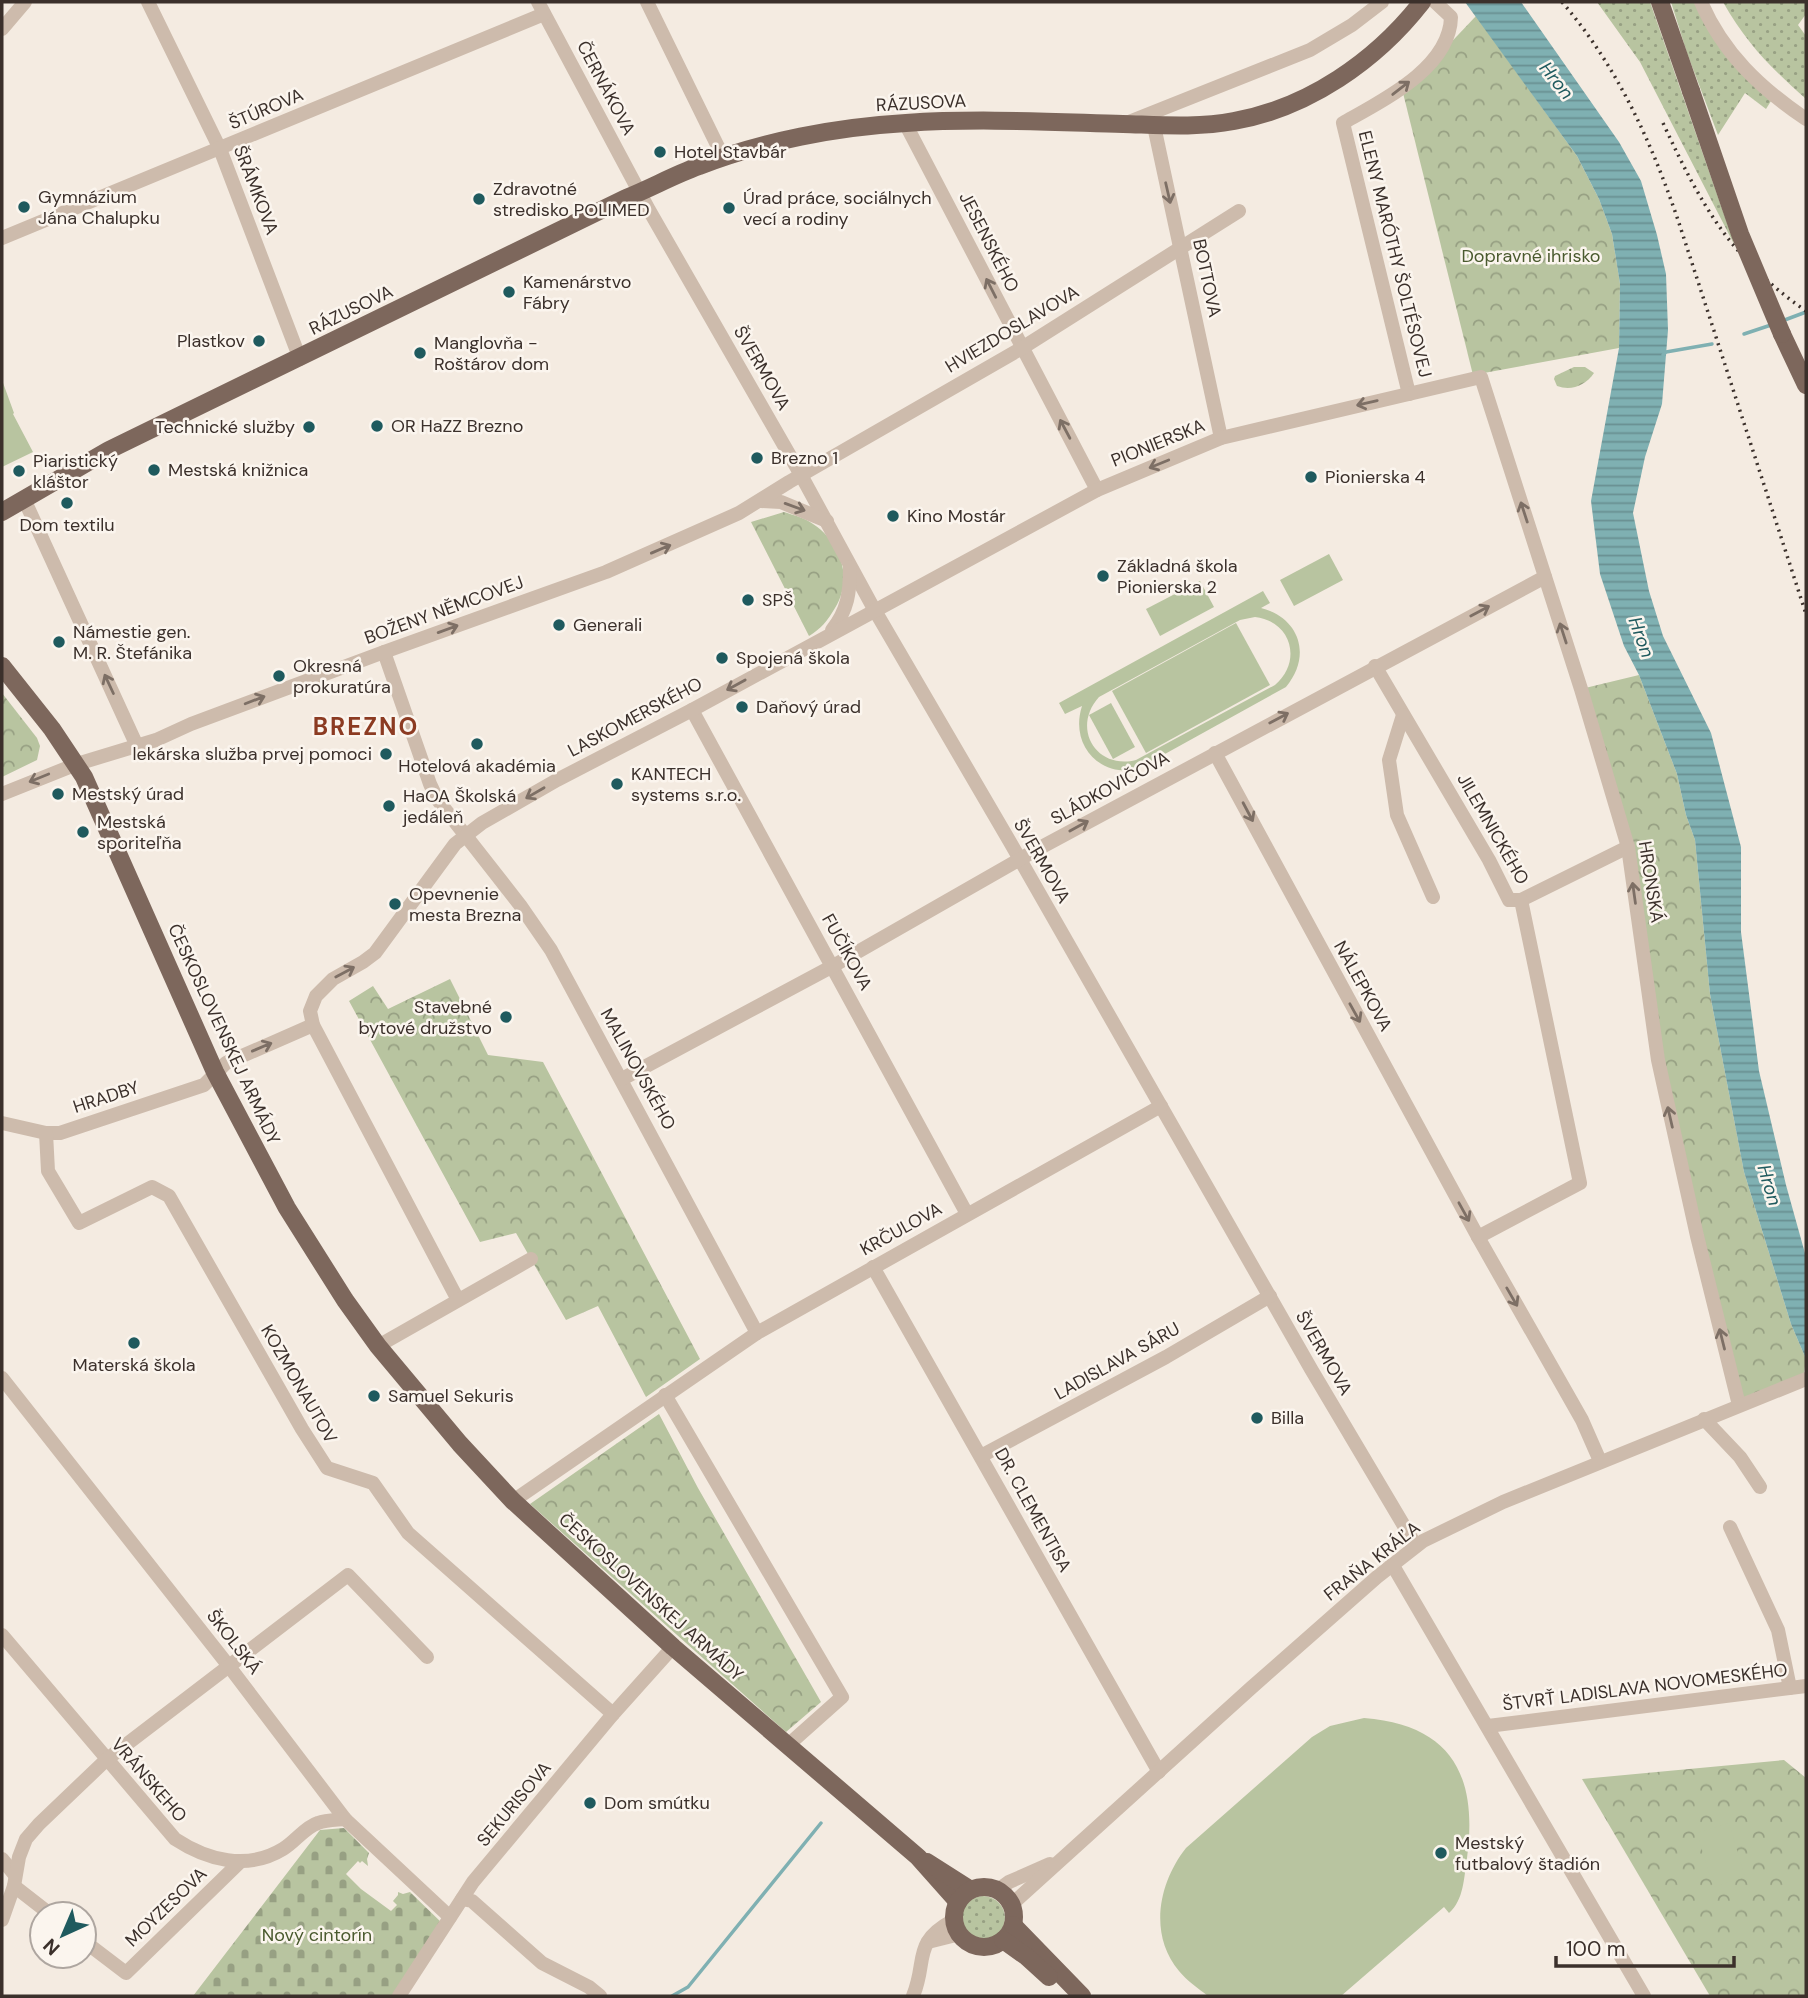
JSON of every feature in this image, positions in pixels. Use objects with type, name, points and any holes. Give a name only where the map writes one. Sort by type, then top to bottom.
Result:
[{"type":"main road","name":"RÁZUSOVA","points":[[2,512],[109,450],[670,178],[723,157],[809,136],[905,123],[1019,121],[1154,126],[1236,121],[1289,104],[1333,83],[1381,46],[1422,2]]},
{"type":"main road","points":[[1660,2],[1740,234],[1806,385]]},
{"type":"main road","points":[[2,666],[77,764]]},
{"type":"main road","name":"ČESKOSLOVENSKEJ ARMÁDY","points":[[77,764],[89,785],[215,1072],[287,1208],[345,1300],[378,1346],[451,1434],[513,1501],[673,1647],[787,1746],[918,1857],[950,1875],[971,1944],[992,1946],[1008,1932]]},
{"type":"main road","points":[[961,1912],[983,1887],[998,1891],[1011,1905],[1008,1932],[1027,1957],[1074,1996]]},
{"type":"main road","points":[[1008,1932],[1082,1996]]},
{"type":"street","points":[[2,29],[25,2]]},
{"type":"street","name":"ŠRÁMKOVA","points":[[148,2],[219,149],[300,359]]},
{"type":"street","points":[[647,2],[723,157]]},
{"type":"street","name":"RÁZUSOVA","points":[[1125,124],[1310,50],[1352,25],[1382,2]]},
{"type":"street","name":"ELENY MARÓTHY ŠOLTÉSOVEJ","points":[[1409,394],[1343,123],[1391,96],[1421,73],[1442,49],[1451,29],[1451,17],[1435,2]]},
{"type":"street","points":[[1701,2],[1720,40],[1751,76],[1778,100],[1806,119]]},
{"type":"street","name":"ŠTÚROVA","points":[[2,238],[219,149],[541,8]]},
{"type":"street","name":"ČERNÁKOVA","points":[[541,8],[641,192]]},
{"type":"street","name":"JESENSKÉHO","points":[[905,123],[1097,490]]},
{"type":"street","name":"BOTTOVA","points":[[1154,126],[1221,438]]},
{"type":"street","name":"ŠVERMOVA","points":[[641,192],[802,475],[874,609],[1416,1546]]},
{"type":"street","name":"HVIEZDOSLAVOVA","points":[[802,475],[1022,348],[1180,246],[1240,211]]},
{"type":"street","name":"PIONIERSKA","points":[[874,609],[1097,490],[1221,438],[1481,377]]},
{"type":"street","name":"HRONSKÁ","points":[[1481,377],[1628,847],[1658,1060],[1697,1236],[1739,1405]]},
{"type":"street","name":"BOŽENY NĚMCOVEJ","points":[[136,746],[606,572],[761,501],[802,475]]},
{"type":"street","points":[[2,794],[77,764],[136,746],[24,499]]},
{"type":"street","points":[[761,501],[781,502],[827,521]]},
{"type":"street","name":"LASKOMERSKÉHO","points":[[822,639],[842,617],[850,596],[850,565]]},
{"type":"street","name":"SLÁDKOVIČOVA","points":[[622,1079],[832,966],[1215,752],[1545,577]]},
{"type":"street","name":"LASKOMERSKÉHO","points":[[465,836],[482,823],[557,780],[692,710],[874,609]]},
{"type":"street","name":"MALINOVSKÉHO","points":[[384,652],[430,784],[444,810],[520,905],[551,950],[757,1333]]},
{"type":"street","name":"JILEMNICKÉHO","points":[[1375,666],[1489,860],[1509,900],[1521,900],[1628,847]]},
{"type":"street","name":"FUČÍKOVA","points":[[692,710],[967,1214]]},
{"type":"street","points":[[1404,715],[1389,760],[1397,814],[1433,897]]},
{"type":"street","name":"NÁLEPKOVA","points":[[1215,752],[1478,1237],[1582,1420],[1600,1461]]},
{"type":"street","points":[[457,1300],[313,1025],[310,1011],[316,996],[333,979],[375,953],[448,852],[465,836]]},
{"type":"street","points":[[1478,1237],[1580,1183],[1521,900]]},
{"type":"street","name":"HRADBY","points":[[2,1123],[46,1133],[60,1133],[204,1085],[226,1063],[313,1025]]},
{"type":"street","name":"KRČULOVA","points":[[513,1501],[757,1333],[1161,1106]]},
{"type":"street","name":"KOZMONAUTOV","points":[[46,1133],[48,1171],[79,1223],[152,1187],[169,1196],[327,1468],[373,1483],[408,1533],[613,1714]]},
{"type":"street","points":[[378,1346],[531,1259]]},
{"type":"street","name":"DR. CLEMENTISA","points":[[873,1267],[1159,1772]]},
{"type":"street","name":"LADISLAVA SÁRU","points":[[981,1456],[1166,1357],[1270,1296]]},
{"type":"street","name":"ŠKOLSKÁ","points":[[2,1378],[228,1665],[345,1819],[450,1917]]},
{"type":"street","name":"FRAŇA KRÁĽA","points":[[1011,1905],[1392,1564],[1416,1546],[1503,1502],[1805,1380]]},
{"type":"street","points":[[666,1395],[842,1697],[787,1746]]},
{"type":"street","points":[[1704,1419],[1740,1457],[1760,1487]]},
{"type":"street","points":[[1730,1527],[1779,1630],[1790,1688]]},
{"type":"street","name":"ŠTVRŤ LADISLAVA NOVOMESKÉHO","points":[[1392,1564],[1644,1996]]},
{"type":"street","points":[[2,1920],[26,1839],[106,1760],[348,1575],[427,1657]]},
{"type":"street","name":"VRÁNSKEHO","points":[[2,1635],[175,1839],[194,1852],[240,1862],[261,1859],[284,1849],[316,1823],[345,1819]]},
{"type":"street","name":"SEKURISOVA","points":[[399,1996],[473,1882],[613,1714],[673,1647]]},
{"type":"street","name":"ŠTVRŤ LADISLAVA NOVOMESKÉHO","points":[[1488,1726],[1806,1686]]},
{"type":"street","name":"FRAŇA KRÁĽA","points":[[998,1891],[1009,1882],[1064,1857]]},
{"type":"street","points":[[2,1859],[15,1881],[35,1900]]},
{"type":"street","name":"MOYZESOVA","points":[[98,1952],[126,1973],[240,1862]]},
{"type":"street","points":[[462,1899],[472,1901],[542,1963],[589,1987],[600,1996]]},
{"type":"street","points":[[913,1996],[923,1949],[935,1932],[961,1912]]},
{"type":"green space","points":[[1597,2],[1650,2],[1735,246],[1640,62]]},
{"type":"green space","points":[[1671,2],[1695,2],[1771,101],[1766,109],[1745,93],[1718,135]]},
{"type":"green space","points":[[1723,2],[1806,2],[1806,14],[1798,25],[1806,36],[1806,99],[1760,54]]},
{"type":"green space","name":"Dopravné ihrisko","points":[[1476,16],[1577,156],[1599,199],[1612,234],[1620,284],[1619,348],[1473,375],[1403,93]]},
{"type":"green space","points":[[1574,367],[1585,367],[1594,373],[1577,386],[1557,386],[1555,376]]},
{"type":"green space","points":[[2,380],[13,414],[33,452],[2,467]]},
{"type":"green space","points":[[784,512],[807,520],[820,530],[836,549],[841,560],[841,596],[824,624],[809,636],[751,522]]},
{"type":"green space","points":[[1329,554],[1343,580],[1294,606],[1280,580]]},
{"type":"green space","points":[[1200,581],[1214,607],[1160,636],[1146,609]]},
{"type":"green space","points":[[1263,591],[1270,603],[1261,608],[1285,620],[1298,640],[1299,663],[1286,687],[1136,770],[1109,768],[1099,762],[1090,754],[1080,732],[1082,706],[1065,714],[1059,703]],"holes":[[[1255,617],[1267,620],[1285,634],[1289,643],[1289,665],[1275,685],[1136,760],[1109,759],[1099,753],[1092,744],[1087,721],[1099,697],[1240,620]]]},
{"type":"green space","points":[[1236,623],[1270,685],[1146,753],[1112,691]]},
{"type":"green space","points":[[1639,675],[1677,774],[1686,815],[1695,840],[1710,994],[1744,1172],[1791,1324],[1806,1359],[1803,1380],[1739,1405],[1658,1060],[1628,847],[1581,689]]},
{"type":"green space","points":[[2,693],[37,738],[40,746],[37,760],[2,777]]},
{"type":"green space","points":[[1111,703],[1135,747],[1113,759],[1089,715]]},
{"type":"green space","points":[[450,979],[488,1055],[543,1062],[700,1359],[646,1397],[598,1306],[566,1320],[516,1233],[480,1242],[349,1001],[373,986],[388,1009]]},
{"type":"green space","points":[[659,1414],[698,1488],[821,1702],[786,1732],[530,1504]]},
{"type":"green space","name":"Mestský futbalový štadión","points":[[1364,1718],[1419,1731],[1438,1744],[1453,1760],[1468,1803],[1469,1829],[1464,1880],[1458,1902],[1449,1913],[1444,1907],[1341,1996],[1208,1996],[1179,1971],[1163,1941],[1161,1908],[1169,1876],[1186,1848],[1312,1737],[1330,1726]]},
{"type":"green space","points":[[1784,1760],[1806,1778],[1806,1996],[1710,1996],[1582,1779]]},
{"type":"green space","points":[[1729,1823],[1745,1877],[1713,1887],[1697,1833]]},
{"type":"green space","name":"Nový cintorín","points":[[344,1828],[369,1853],[368,1866],[358,1861],[346,1874],[361,1889],[391,1911],[397,1905],[393,1901],[398,1892],[410,1892],[444,1925],[396,1996],[193,1996],[320,1830]]},
{"type":"green space","points":[[983,1896],[998,1903],[1005,1918],[998,1933],[983,1940],[968,1933],[961,1918],[968,1903]]},
{"type":"water","name":"Hron","points":[[1465,2],[1521,2],[1619,142],[1641,181],[1657,235],[1666,274],[1668,330],[1662,404],[1645,457],[1633,513],[1649,591],[1663,636],[1711,733],[1741,847],[1741,932],[1759,1071],[1806,1257],[1806,1359],[1791,1324],[1744,1172],[1710,994],[1695,840],[1686,815],[1677,774],[1639,675],[1624,646],[1600,574],[1591,501],[1619,348],[1620,284],[1612,234],[1599,199],[1577,156]]},
{"type":"waterway","points":[[1782,321],[1806,312]]},
{"type":"waterway","points":[[1744,334],[1771,325]]},
{"type":"waterway","points":[[1663,355],[1666,352],[1712,344]]},
{"type":"waterway","points":[[672,1996],[688,1987],[821,1823]]},
{"type":"railway","points":[[1562,2],[1616,78],[1656,162],[1678,220],[1806,614]]},
{"type":"railway","points":[[1663,123],[1691,180],[1720,228],[1757,271],[1806,311]]},
{"type":"place","name":"Hotel Stavbár","points":[[660,152]]},
{"type":"place","name":"Zdravotné stredisko POLIMED","points":[[479,199]]},
{"type":"place","name":"Gymnázium Jána Chalupku","points":[[24,207]]},
{"type":"place","name":"Úrad práce, sociálnych vecí a rodiny","points":[[729,208]]},
{"type":"place","name":"Kamenárstvo Fábry","points":[[509,292]]},
{"type":"place","name":"Plastkov","points":[[259,341]]},
{"type":"place","name":"Manglovňa - Roštárov dom","points":[[420,353]]},
{"type":"place","name":"OR HaZZ Brezno","points":[[377,426]]},
{"type":"place","name":"Technické služby","points":[[309,427]]},
{"type":"place","name":"Brezno 1","points":[[757,458]]},
{"type":"place","name":"Mestská knižnica","points":[[154,470]]},
{"type":"place","name":"Piaristický kláštor","points":[[19,471]]},
{"type":"place","name":"Pionierska 4","points":[[1311,477]]},
{"type":"place","name":"Dom textilu","points":[[67,503]]},
{"type":"place","name":"Kino Mostár","points":[[893,516]]},
{"type":"place","name":"Základná škola Pionierska 2","points":[[1103,576]]},
{"type":"place","name":"SPŠ","points":[[748,600]]},
{"type":"place","name":"Generali","points":[[559,625]]},
{"type":"place","name":"Námestie gen. M. R. Štefánika","points":[[59,642]]},
{"type":"place","name":"Spojená škola","points":[[722,658]]},
{"type":"place","name":"Okresná prokuratúra","points":[[279,676]]},
{"type":"place","name":"Daňový úrad","points":[[742,707]]},
{"type":"place","name":"Hotelová akadémia","points":[[477,744]]},
{"type":"place","name":"lekárska služba prvej pomoci","points":[[386,754]]},
{"type":"place","name":"KANTECH systems s.r.o.","points":[[617,784]]},
{"type":"place","name":"Mestský úrad","points":[[58,794]]},
{"type":"place","name":"HaOA Školská jedáleň","points":[[389,806]]},
{"type":"place","name":"Mestská sporiteľňa","points":[[83,832]]},
{"type":"place","name":"Opevnenie mesta Brezna","points":[[395,904]]},
{"type":"place","name":"Stavebné bytové družstvo","points":[[506,1017]]},
{"type":"place","name":"Materská škola","points":[[134,1343]]},
{"type":"place","name":"Samuel Sekuris","points":[[374,1396]]},
{"type":"place","name":"Billa","points":[[1257,1418]]},
{"type":"place","name":"Dom smútku","points":[[590,1803]]},
{"type":"place","name":"Mestský futbalový štadión","points":[[1441,1853]]},
{"type":"district","name":"BREZNO","points":[[366,727]]}]
